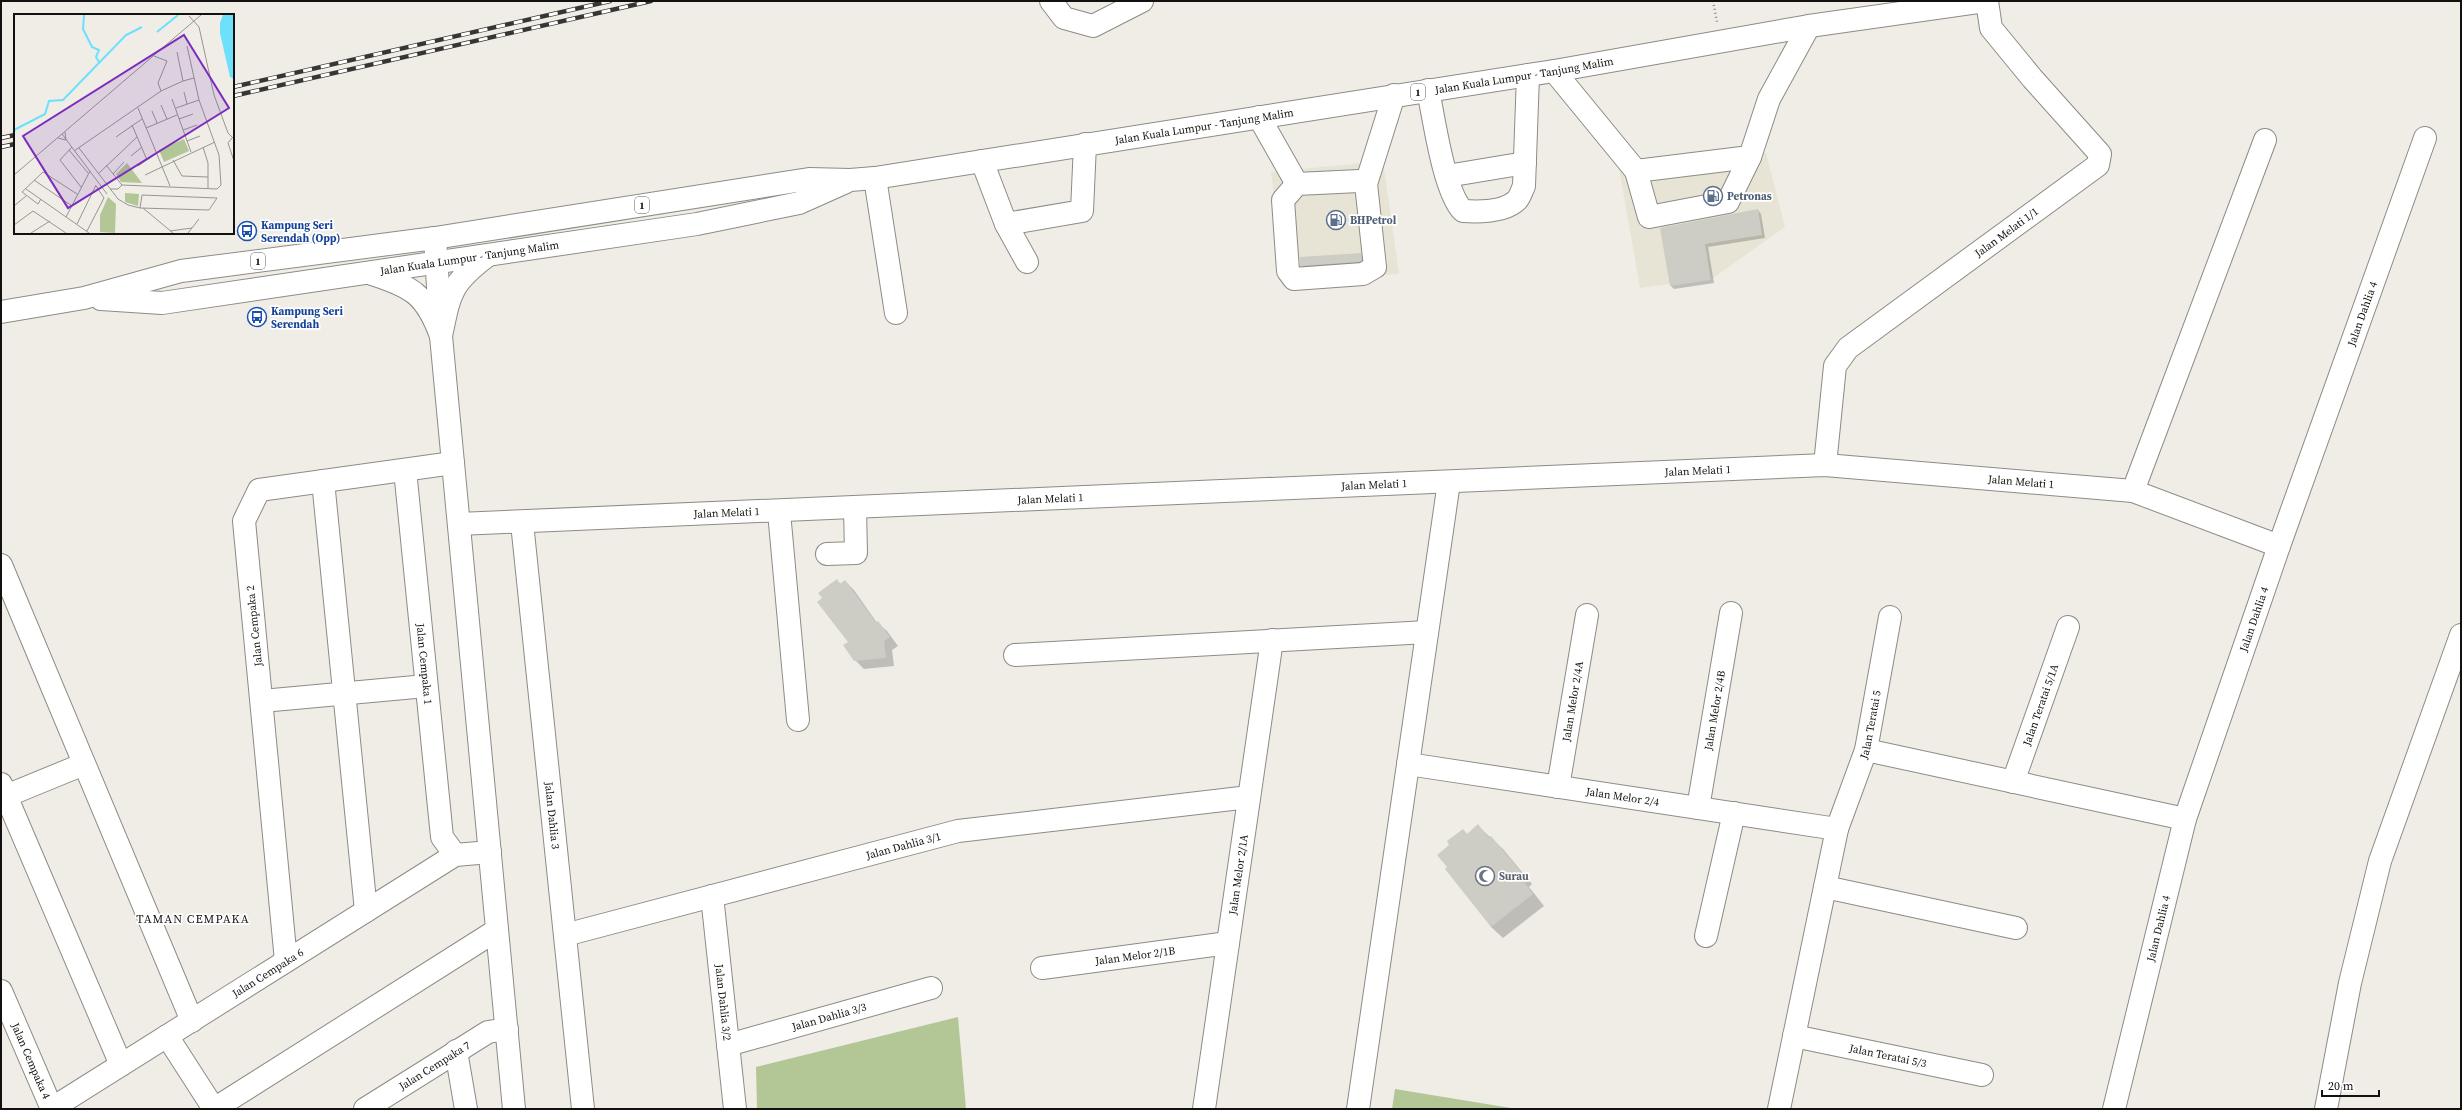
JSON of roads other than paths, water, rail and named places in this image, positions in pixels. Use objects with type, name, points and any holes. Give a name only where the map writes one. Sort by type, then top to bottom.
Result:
[{"type":"street","points":[[1050,1],[1064,18],[1093,26],[1142,1]]},
{"type":"street","name":"Jalan Kuala Lumpur - Tanjung Malim","points":[[1,312],[84,298],[181,271],[435,238],[809,179],[850,180],[875,178],[1554,71],[1809,26],[1986,1]]},
{"type":"street","name":"Jalan Melati 1/1","points":[[1825,465],[1835,366],[1848,348],[2098,165],[2100,154],[2032,78],[1991,28],[1986,1]]},
{"type":"street","points":[[1554,71],[1636,171],[1649,217],[1728,202],[1750,157],[1769,99],[1809,26]]},
{"type":"street","points":[[1428,90],[1447,176],[1456,204],[1463,212],[1476,212],[1508,206],[1518,199],[1524,186],[1528,75]]},
{"type":"street","points":[[1366,184],[1359,181],[1297,184],[1283,200],[1288,271],[1294,279],[1363,274],[1375,267],[1366,184],[1394,95]]},
{"type":"street","points":[[1258,117],[1297,184]]},
{"type":"street","name":"Jalan Dahlia 4","points":[[2114,1109],[2185,818],[2279,546],[2425,138]]},
{"type":"street","points":[[2133,491],[2265,140]]},
{"type":"street","points":[[1006,224],[1082,211],[1085,144]]},
{"type":"street","points":[[1636,171],[1750,157]]},
{"type":"street","points":[[982,161],[1006,224],[1027,262]]},
{"type":"street","points":[[1447,176],[1525,162]]},
{"type":"street","points":[[875,178],[896,313]]},
{"type":"street","name":"Jalan Kuala Lumpur - Tanjung Malim","points":[[84,298],[162,303],[697,224],[799,203],[850,180]]},
{"type":"street","points":[[435,238],[441,336],[514,1109]]},
{"type":"street","points":[[441,336],[452,291],[463,274],[488,255]]},
{"type":"street","points":[[369,273],[400,283],[417,295],[432,313],[441,336]]},
{"type":"street","name":"Jalan Cempaka 2","points":[[286,961],[244,521],[259,490],[453,463]]},
{"type":"street","name":"Jalan Melati 1","points":[[459,524],[522,523],[779,512],[1825,465],[2133,491],[2279,546]]},
{"type":"street","name":"Jalan Cempaka 1","points":[[405,470],[442,837],[455,855]]},
{"type":"street","points":[[323,481],[366,911]]},
{"type":"street","points":[[1358,1109],[1449,482]]},
{"type":"street","points":[[827,554],[856,553],[854,508]]},
{"type":"street","points":[[779,512],[798,720]]},
{"type":"street","name":"Jalan Dahlia 3","points":[[522,523],[582,1109]]},
{"type":"street","points":[[1,565],[192,1021]]},
{"type":"street","name":"Jalan Melor 2/4B","points":[[1698,808],[1730,613]]},
{"type":"street","name":"Jalan Melor 2/4A","points":[[1558,787],[1587,615]]},
{"type":"street","name":"Jalan Teratai 5","points":[[1779,1109],[1836,828],[1866,750],[1890,617]]},
{"type":"street","name":"Jalan Teratai 5/1A","points":[[2013,782],[2068,627]]},
{"type":"street","points":[[1015,655],[1427,632]]},
{"type":"street","points":[[2326,1109],[2350,983],[2380,861],[2453,681],[2461,635]]},
{"type":"street","name":"Jalan Melor 2/1A","points":[[1204,1109],[1272,640]]},
{"type":"street","points":[[262,701],[426,686]]},
{"type":"street","points":[[1866,750],[2185,818]]},
{"type":"street","points":[[84,764],[3,793],[121,1065]]},
{"type":"street","name":"Jalan Melor 2/4","points":[[1408,764],[1836,828]]},
{"type":"street","name":"Jalan Dahlia 3/1","points":[[565,935],[958,831],[1249,797]]},
{"type":"street","points":[[1706,936],[1734,813]]},
{"type":"street","name":"Jalan Cempaka 6","points":[[51,1109],[455,855],[490,852]]},
{"type":"street","points":[[1825,886],[2016,928]]},
{"type":"street","name":"Jalan Dahlia 3/2","points":[[712,896],[735,1109]]},
{"type":"street","points":[[168,1036],[214,1109],[498,930]]},
{"type":"street","name":"Jalan Melor 2/1B","points":[[1042,968],[1228,943]]},
{"type":"street","name":"Jalan Dahlia 3/3","points":[[728,1045],[931,988]]},
{"type":"street","name":"Jalan Cempaka 4","points":[[1,991],[51,1109]]},
{"type":"street","name":"Jalan Cempaka 7","points":[[365,1109],[488,1032],[507,1029]]},
{"type":"street","name":"Jalan Teratai 5/3","points":[[1794,1036],[1982,1075]]},
{"type":"street","points":[[456,1051],[466,1109]]},
{"type":"railway","points":[[234,87],[610,1]]},
{"type":"railway","points":[[234,96],[651,1]]},
{"type":"railway","points":[[1,138],[14,135]]},
{"type":"railway","points":[[1,147],[14,144]]},
{"type":"place","name":"Petronas","points":[[1713,196]]},
{"type":"place","name":"BHPetrol","points":[[1336,220]]},
{"type":"place","name":"Kampung Seri Serendah (Opp)","points":[[247,231]]},
{"type":"place","name":"Kampung Seri Serendah","points":[[257,317]]},
{"type":"place","name":"Surau","points":[[1485,876]]},
{"type":"district","name":"TAMAN CEMPAKA","points":[[193,919]]}]
